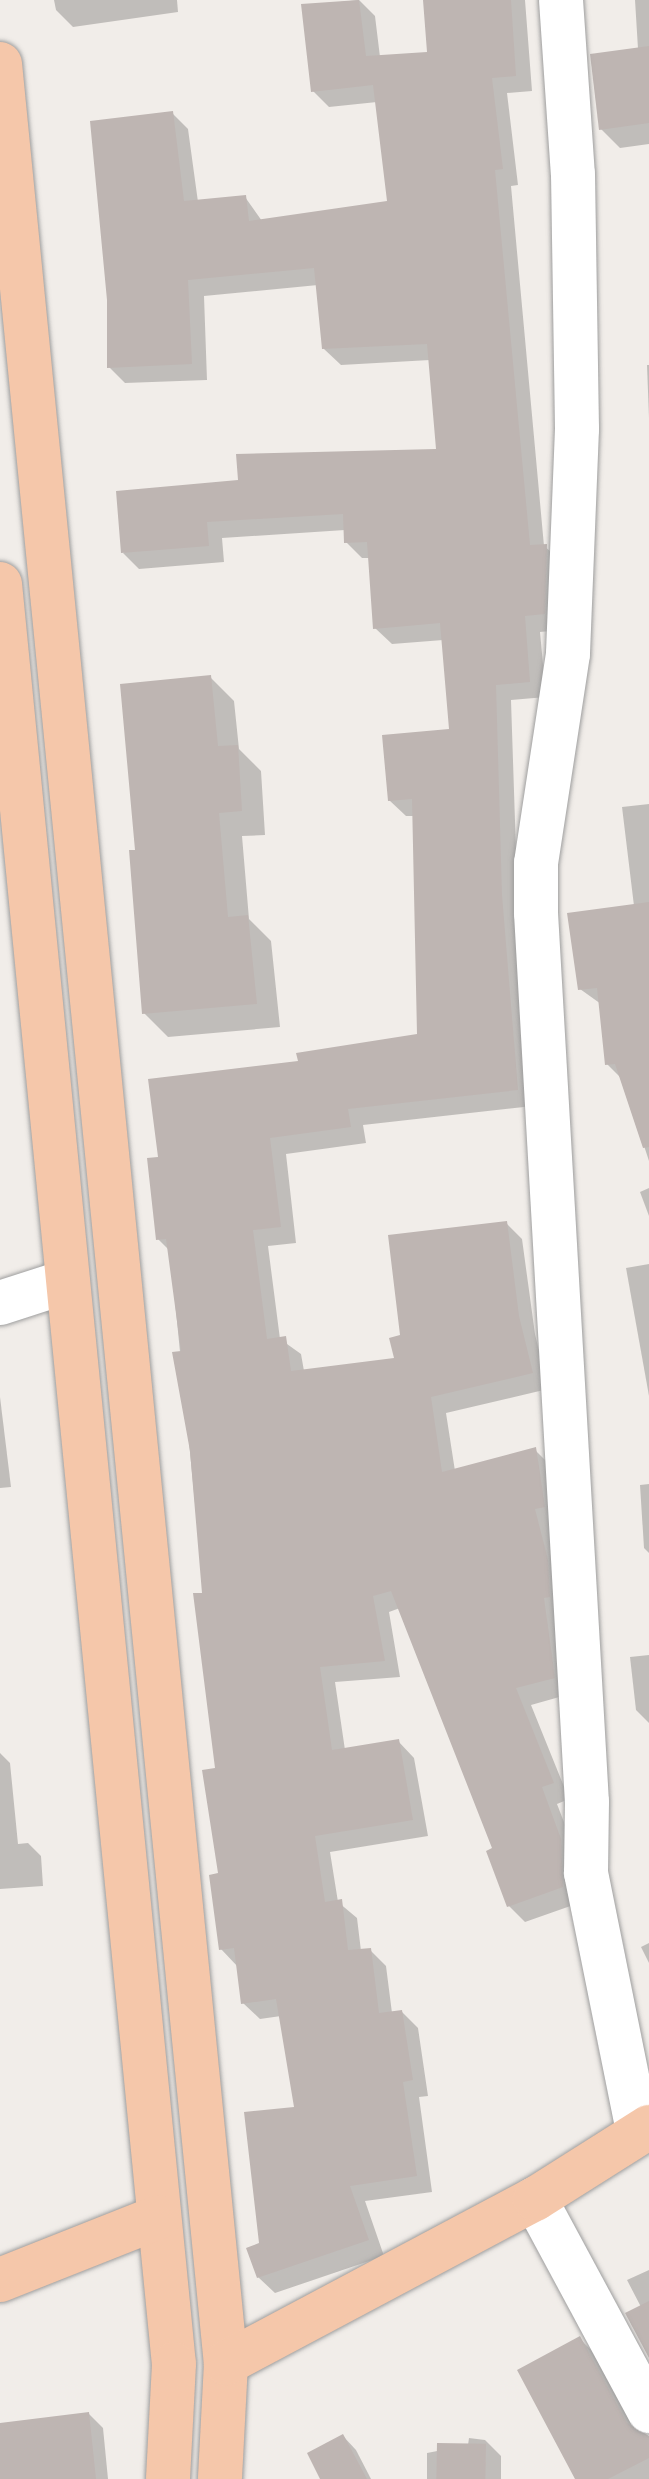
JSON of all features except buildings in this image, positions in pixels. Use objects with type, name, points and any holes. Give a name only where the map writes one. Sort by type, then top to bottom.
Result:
[{"type":"main road","points":[[0,64],[226,2363],[220,2479]]},
{"type":"main road","points":[[0,584],[174,2364],[168,2479]]},
{"type":"main road","points":[[226,2363],[535,2199],[643,2130]]},
{"type":"main road","points":[[0,2280],[159,2217]]},
{"type":"street","points":[[561,0],[573,174],[577,429],[568,654],[536,863],[536,913],[587,1802],[586,1873],[643,2130]]},
{"type":"street","points":[[0,1303],[68,1281]]},
{"type":"street","points":[[535,2199],[649,2411]]}]
